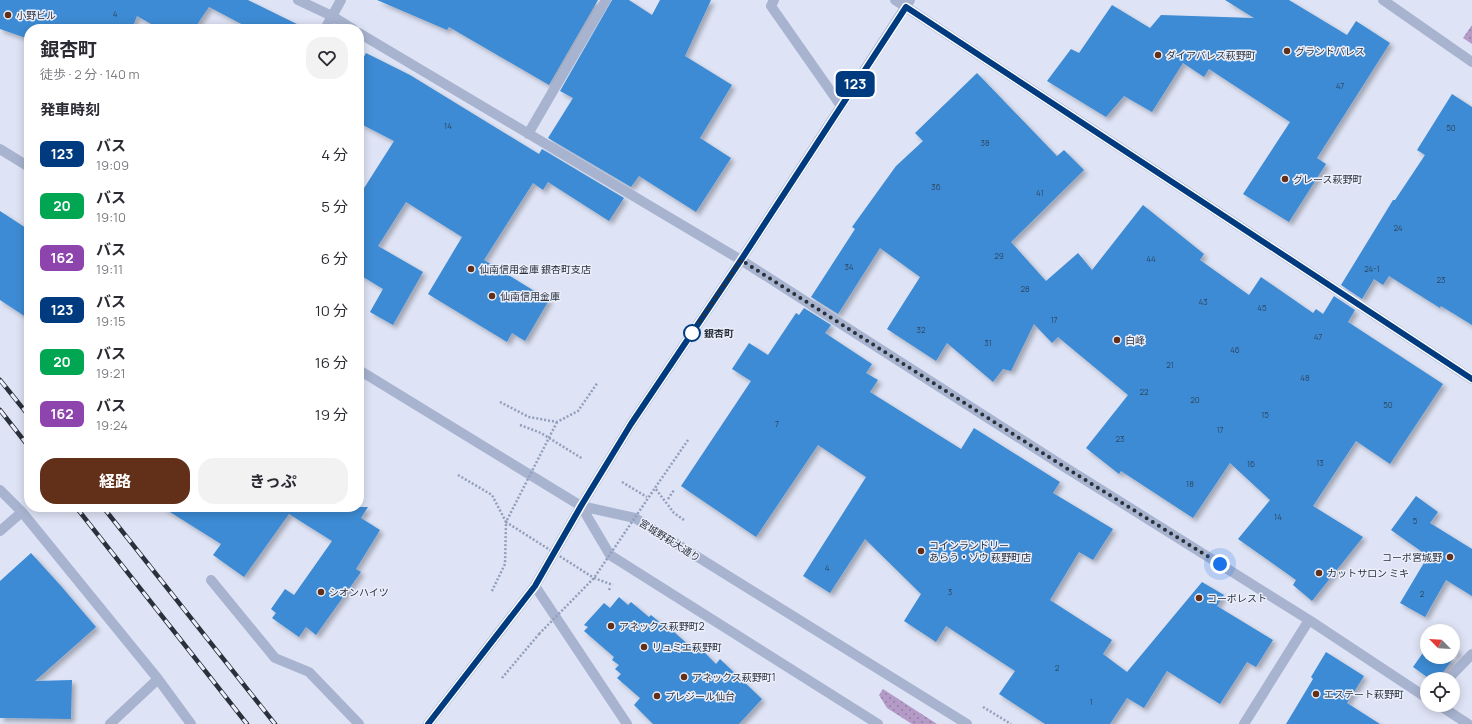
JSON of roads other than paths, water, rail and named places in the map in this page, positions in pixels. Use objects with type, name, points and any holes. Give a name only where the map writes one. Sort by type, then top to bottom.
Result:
[{"type":"street","points":[[298,0],[332,16],[345,24]]},
{"type":"street","points":[[328,24],[341,0]]},
{"type":"street","points":[[528,134],[606,0]]},
{"type":"street","points":[[774,0],[771,6],[841,106]]},
{"type":"street","points":[[895,0],[908,4],[1472,379]]},
{"type":"street","points":[[1383,0],[1472,62]]},
{"type":"street","points":[[428,724],[535,586],[581,506],[631,424],[741,260],[908,4]]},
{"type":"street","points":[[364,36],[741,260],[1063,466],[1309,620],[1420,693]]},
{"type":"street","points":[[0,149],[24,164]]},
{"type":"street","points":[[364,373],[581,506],[610,555],[878,724]]},
{"type":"street","points":[[0,490],[22,512],[158,680],[191,724]]},
{"type":"street","name":"宮城野萩大通り","points":[[581,506],[635,518],[967,724]]},
{"type":"street","points":[[0,532],[22,512]]},
{"type":"street","points":[[211,580],[275,658],[309,672],[359,724]]},
{"type":"street","points":[[535,586],[627,724]]},
{"type":"street","points":[[1244,724],[1309,620]]},
{"type":"street","points":[[1455,672],[1472,654]]},
{"type":"street","points":[[110,724],[158,680]]},
{"type":"street","points":[[1450,712],[1468,724]]},
{"type":"railway","points":[[0,380],[24,410]]},
{"type":"railway","points":[[0,410],[24,441]]},
{"type":"railway","points":[[80,512],[247,724]]},
{"type":"railway","points":[[107,512],[275,724]]},
{"type":"place","name":"小野ビル","points":[[8,15]]},
{"type":"place","name":"グランドパレス","points":[[1287,51]]},
{"type":"place","name":"ダイアパレス萩野町","points":[[1158,55]]},
{"type":"place","name":"グレース萩野町","points":[[1285,179]]},
{"type":"place","name":"仙南信用金庫 銀杏町支店","points":[[471,269]]},
{"type":"place","name":"仙南信用金庫","points":[[492,296]]},
{"type":"place","name":"銀杏町","points":[[692,333]]},
{"type":"place","name":"白峰","points":[[1117,340]]},
{"type":"place","name":"コインランドリー あらう・ゾウ 萩野町店","points":[[921,551]]},
{"type":"place","name":"コーポ宮城野","points":[[1450,557]]},
{"type":"place","name":"カットサロン ミキ","points":[[1319,573]]},
{"type":"place","name":"シオンハイツ","points":[[321,592]]},
{"type":"place","name":"コーポレスト","points":[[1199,598]]},
{"type":"place","name":"アネックス萩野町2","points":[[611,626]]},
{"type":"place","name":"リュミエ萩野町","points":[[644,647]]},
{"type":"place","name":"アネックス萩野町1","points":[[684,677]]},
{"type":"place","name":"エステート萩野町","points":[[1316,694]]},
{"type":"place","name":"プレジール仙台","points":[[657,696]]}]
